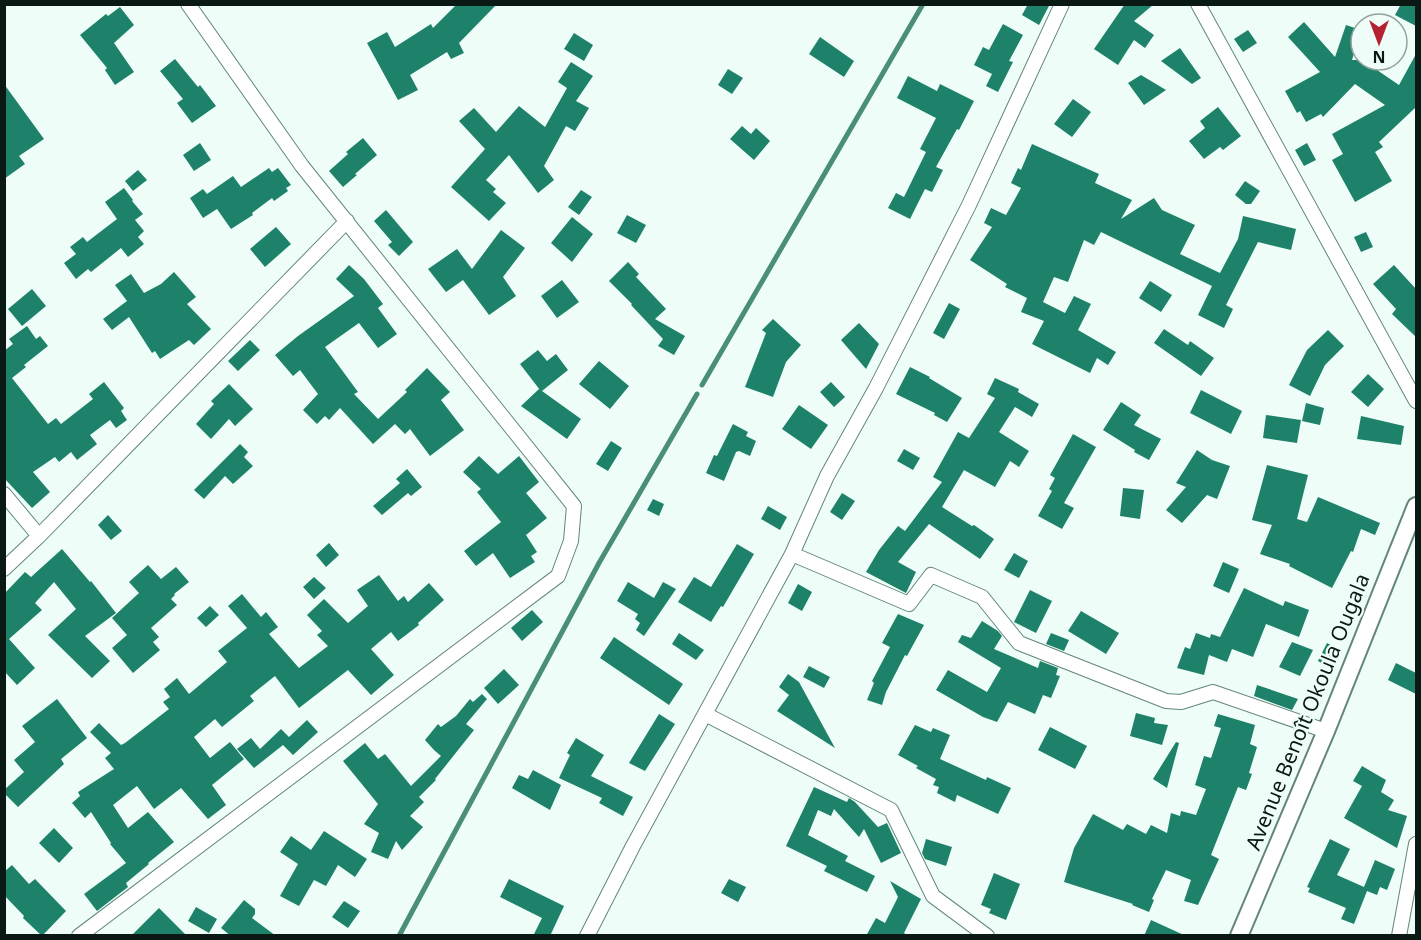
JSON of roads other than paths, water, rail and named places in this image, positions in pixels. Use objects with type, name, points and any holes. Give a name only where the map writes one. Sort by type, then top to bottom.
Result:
[{"type":"street","points":[[79,936],[558,576],[571,541],[574,506],[302,166],[188,4]]},
{"type":"street","points":[[587,936],[633,846],[792,554],[826,476],[876,388],[969,205],[1062,4]]},
{"type":"street","points":[[1198,4],[1416,401]]},
{"type":"street","points":[[4,569],[347,221]]},
{"type":"street","points":[[4,494],[39,536]]},
{"type":"street","name":"Avenue Benoît Okoula Ougala","points":[[1239,936],[1326,731],[1416,506]]},
{"type":"street","points":[[792,554],[909,604],[931,574],[982,597],[1019,643],[1061,660],[1166,701],[1181,702],[1213,692],[1326,731]]},
{"type":"street","points":[[705,714],[891,810],[933,896],[987,936]]},
{"type":"street","points":[[1398,936],[1416,844]]},
{"type":"waterway","points":[[702,385],[923,4]]},
{"type":"waterway","points":[[399,936],[599,563],[697,394]]}]
